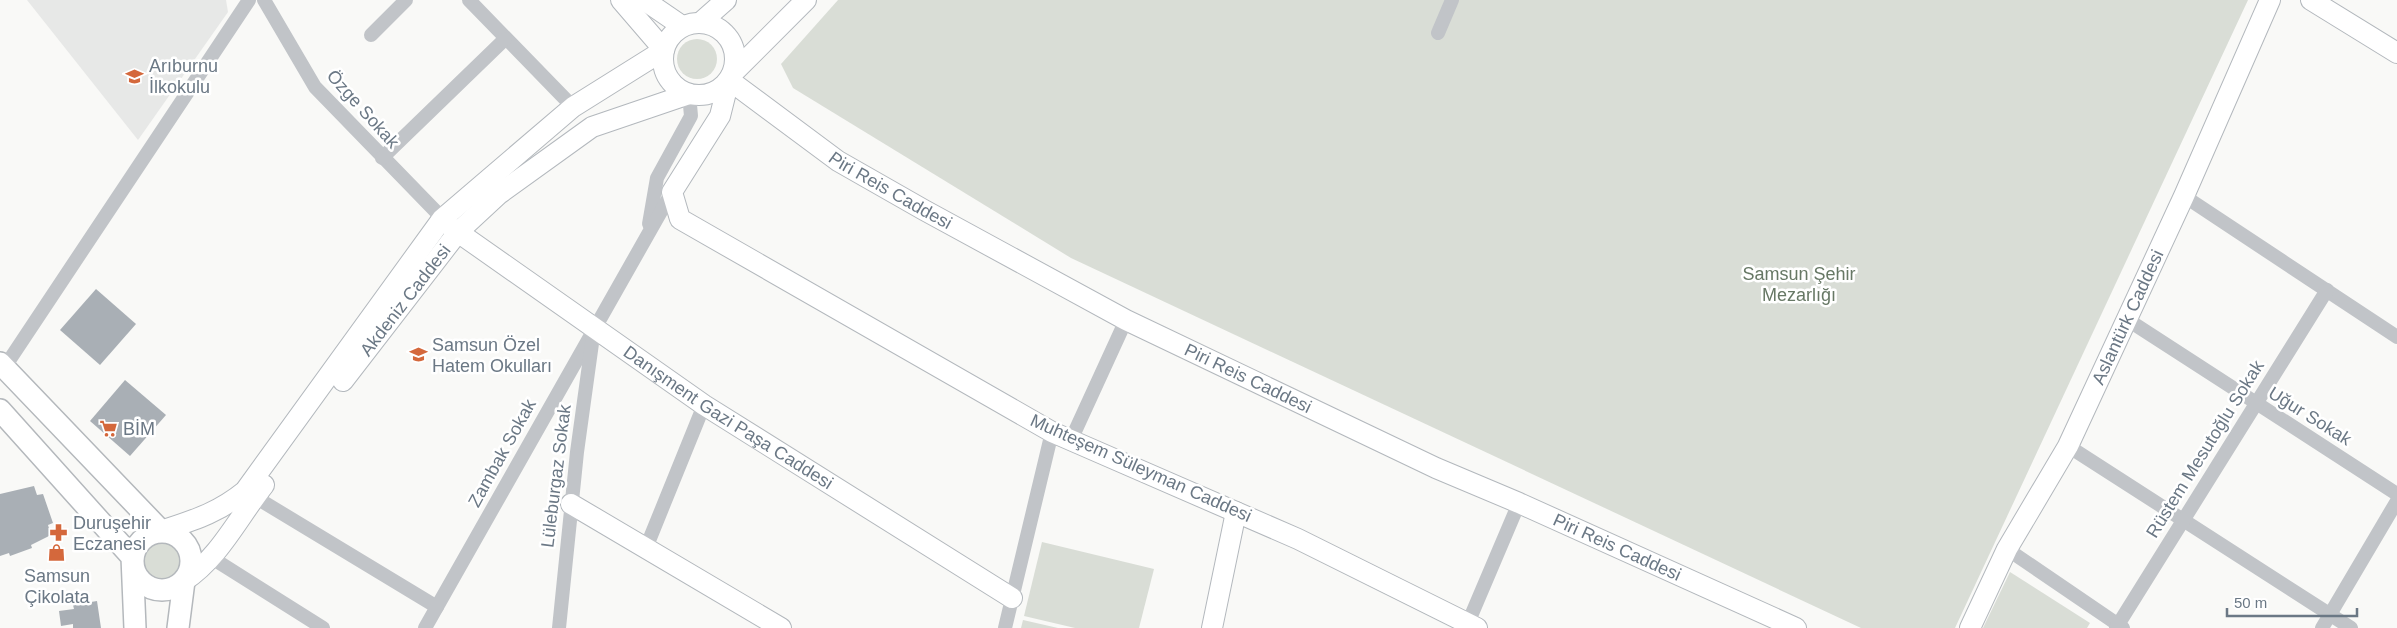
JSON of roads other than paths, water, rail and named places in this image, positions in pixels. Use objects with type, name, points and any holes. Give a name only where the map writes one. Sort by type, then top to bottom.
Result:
[{"type":"main road","points":[[2,365],[161,531],[179,537],[190,553],[189,572],[184,581],[178,628]]},
{"type":"main road","points":[[0,410],[132,557],[133,569],[139,580],[149,588],[162,590],[174,588],[184,581]]},
{"type":"main road","points":[[135,628],[132,557],[135,547],[141,538],[150,533],[161,531]]},
{"type":"street","points":[[2,365],[249,0]]},
{"type":"street","name":"Özge Sokak","points":[[264,0],[315,87],[382,158],[451,226]]},
{"type":"street","points":[[371,35],[406,0]]},
{"type":"street","points":[[469,0],[573,107]]},
{"type":"street","points":[[621,0],[664,50]]},
{"type":"street","points":[[644,0],[691,24],[719,28],[728,36],[734,46],[736,58],[720,116],[672,192]]},
{"type":"street","points":[[726,0],[691,24],[672,34],[664,50],[664,70],[670,81],[688,94],[700,95],[711,93],[721,88],[806,0]]},
{"type":"street","points":[[1438,33],[1452,0]]},
{"type":"street","name":"Aslantürk Caddesi","points":[[1970,628],[2007,550],[2068,446],[2128,320],[2270,0]]},
{"type":"street","points":[[2311,0],[2397,53]]},
{"type":"street","points":[[382,158],[505,38]]},
{"type":"street","name":"Akdeniz Caddesi","points":[[161,531],[206,516],[225,507],[245,491],[451,226],[573,107],[664,50]]},
{"type":"street","name":"Piri Reis Caddesi","points":[[731,77],[838,161],[1126,320],[1436,468],[1519,503],[1796,628]]},
{"type":"street","points":[[647,235],[657,178],[691,116],[688,94]]},
{"type":"street","name":"Akdeniz Caddesi","points":[[184,581],[198,572],[212,558],[451,226],[592,127],[688,94]]},
{"type":"street","name":"Zambak Sokak","points":[[425,628],[672,192]]},
{"type":"street","name":"Muhteşem Süleyman Caddesi","points":[[672,192],[680,219],[1052,432],[1298,539],[1473,626]]},
{"type":"street","points":[[2184,196],[2397,337]]},
{"type":"street","name":"Danışment Gazi Paşa Caddesi","points":[[451,226],[704,405],[1012,598]]},
{"type":"street","name":"Rüstem Mesutoğlu Sokak","points":[[2119,627],[2183,520],[2327,290]]},
{"type":"street","points":[[1071,440],[1126,320]]},
{"type":"street","name":"Uğur Sokak","points":[[2128,320],[2255,404],[2397,494]]},
{"type":"street","name":"Lüleburgaz Sokak","points":[[559,628],[571,504],[594,329]]},
{"type":"street","points":[[646,548],[704,405]]},
{"type":"street","points":[[1005,628],[1052,432]]},
{"type":"street","points":[[2068,446],[2350,628]]},
{"type":"street","points":[[255,497],[437,607]]},
{"type":"street","points":[[2322,628],[2397,501]]},
{"type":"street","points":[[1473,626],[1519,503]]},
{"type":"street","points":[[571,504],[781,628]]},
{"type":"street","points":[[1212,628],[1236,512]]},
{"type":"street","points":[[2007,550],[2119,627]]},
{"type":"street","points":[[212,558],[323,628]]},
{"type":"place","name":"Arıburnu İlkokulu","points":[[135,76]]},
{"type":"place","name":"Samsun Özel Hatem Okulları","points":[[418,355]]},
{"type":"place","name":"BİM","points":[[109,429]]},
{"type":"place","name":"Duruşehir Eczanesi","points":[[59,533]]},
{"type":"place","name":"Samsun Çikolata","points":[[57,553]]},
{"type":"park label","name":"Samsun Şehir Mezarlığı","points":[[1799,284]]}]
